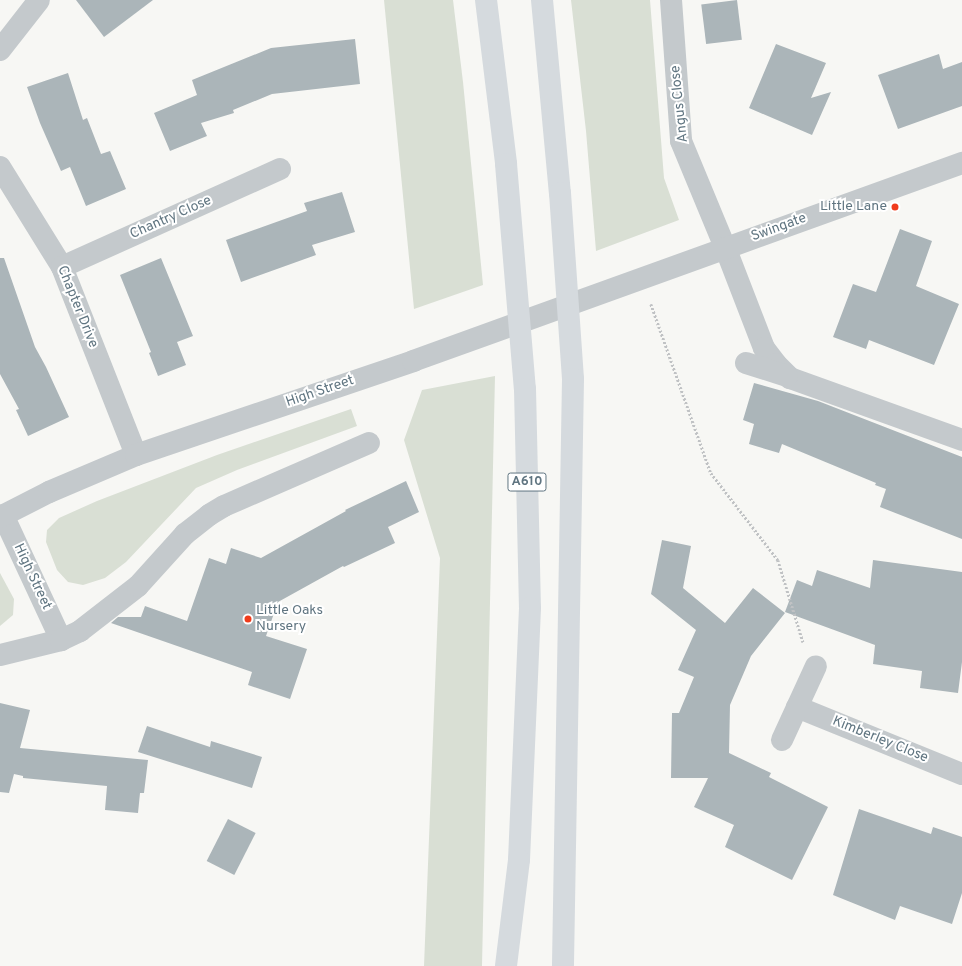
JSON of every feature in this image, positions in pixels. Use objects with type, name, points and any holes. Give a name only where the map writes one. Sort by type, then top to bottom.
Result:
[{"type":"highway","name":"A610","points":[[486,0],[506,164],[525,389],[529,593],[519,860],[506,966]]},
{"type":"highway","points":[[542,0],[560,193],[573,379],[563,966]]},
{"type":"street","points":[[0,50],[39,0]]},
{"type":"street","name":"Angus Close","points":[[671,0],[681,141],[725,247]]},
{"type":"street","name":"Swingate","points":[[642,279],[725,247],[962,163]]},
{"type":"street","name":"Chapter Drive","points":[[0,167],[62,267],[136,455]]},
{"type":"street","name":"Chantry Close","points":[[62,267],[280,169]]},
{"type":"street","points":[[725,247],[764,348],[776,364],[790,378]]},
{"type":"street","name":"High Street","points":[[61,640],[1,516],[49,492],[136,455],[413,361],[642,279]]},
{"type":"street","points":[[746,363],[962,440]]},
{"type":"street","points":[[0,655],[61,640],[80,631],[138,586],[185,534],[209,515],[224,506],[369,443]]},
{"type":"street","points":[[782,740],[816,666]]},
{"type":"street","name":"Kimberley Close","points":[[797,707],[962,774]]},
{"type":"path","points":[[642,279],[711,473],[778,560],[806,651],[816,666]]},
{"type":"shaded area","points":[[384,0],[453,0],[463,82],[483,285],[414,309]]},
{"type":"shaded area","points":[[571,0],[650,0],[664,178],[679,220],[596,251],[586,131]]},
{"type":"shaded area","points":[[495,376],[482,966],[424,966],[440,558],[404,440],[422,390]]},
{"type":"shaded area","points":[[351,409],[357,426],[237,470],[196,488],[126,562],[105,578],[83,585],[68,582],[57,570],[46,542],[47,530],[59,518],[97,501],[217,455]]},
{"type":"shaded area","points":[[0,573],[14,599],[13,615],[0,626]]},
{"type":"building","points":[[76,0],[153,0],[104,37]]},
{"type":"building","points":[[737,0],[742,40],[706,44],[701,4]]},
{"type":"building","points":[[355,39],[360,84],[272,94],[233,110],[234,113],[201,123],[207,136],[170,151],[154,113],[197,95],[192,80],[271,48]]},
{"type":"building","points":[[776,44],[826,63],[811,98],[831,92],[812,135],[749,108]]},
{"type":"building","points":[[939,54],[943,69],[962,62],[962,106],[898,129],[878,75]]},
{"type":"building","points":[[68,73],[83,120],[87,118],[101,154],[110,151],[126,189],[86,206],[70,167],[61,171],[40,123],[27,87]]},
{"type":"building","points":[[342,192],[355,232],[312,245],[316,255],[241,282],[226,240],[307,211],[304,203]]},
{"type":"building","points":[[900,229],[932,241],[916,286],[959,304],[934,365],[869,340],[866,349],[833,337],[853,284],[876,292]]},
{"type":"building","points":[[0,258],[4,258],[35,347],[69,417],[28,436],[16,410],[19,409],[0,374]]},
{"type":"building","points":[[161,258],[193,336],[177,342],[186,365],[158,376],[149,353],[151,352],[120,275]]},
{"type":"building","points":[[754,383],[818,401],[962,457],[962,539],[880,507],[886,489],[875,485],[876,483],[782,444],[779,453],[749,444],[754,424],[743,420]]},
{"type":"building","points":[[406,481],[419,512],[388,527],[395,543],[344,567],[343,566],[278,602],[266,636],[307,649],[290,699],[248,685],[252,672],[111,623],[118,617],[141,617],[145,606],[187,621],[209,558],[226,564],[231,548],[261,558],[346,511],[345,510]]},
{"type":"building","points":[[662,540],[691,546],[683,588],[725,623],[753,588],[785,613],[751,656],[730,705],[729,753],[771,773],[769,777],[828,807],[792,880],[725,847],[734,825],[694,807],[708,778],[671,778],[672,713],[679,713],[694,677],[678,670],[696,630],[651,594]]},
{"type":"building","points":[[873,560],[962,572],[962,662],[958,693],[920,688],[922,671],[873,664],[875,645],[785,612],[797,580],[812,586],[817,570],[870,588]]},
{"type":"building","points":[[0,703],[30,710],[20,748],[148,760],[144,793],[140,793],[138,813],[105,810],[107,786],[23,778],[23,776],[14,774],[9,793],[0,792]]},
{"type":"building","points":[[147,726],[210,747],[211,741],[262,757],[252,788],[138,752]]},
{"type":"building","points":[[859,809],[931,834],[933,827],[962,837],[962,893],[952,924],[900,906],[895,920],[833,895]]},
{"type":"building","points":[[228,819],[256,833],[234,875],[207,861]]},
{"type":"place","name":"Little Lane","points":[[895,207]]},
{"type":"place","name":"Little Oaks Nursery","points":[[248,619]]}]
